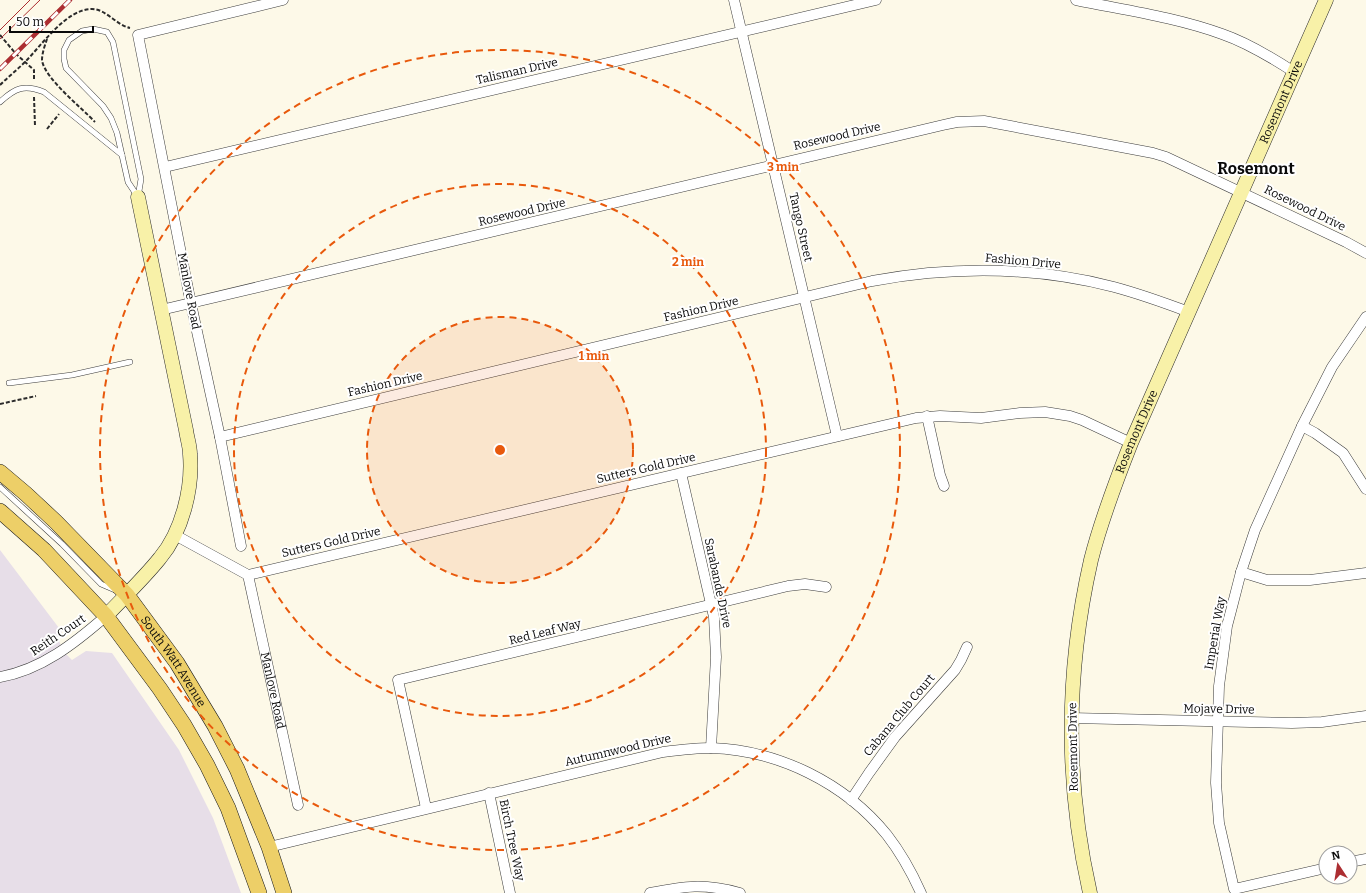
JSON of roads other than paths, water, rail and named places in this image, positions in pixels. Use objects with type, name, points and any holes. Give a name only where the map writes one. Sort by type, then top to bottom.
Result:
[{"type":"main road","name":"South Watt Avenue","points":[[0,472],[56,522],[127,595],[176,663],[215,726],[237,769],[269,847],[284,893]]},
{"type":"main road","points":[[0,511],[44,550],[106,616],[160,689],[208,765],[228,808],[259,893]]},
{"type":"street","name":"Manlove Road","points":[[241,546],[138,35],[283,0]]},
{"type":"street","name":"Tango Street","points":[[734,0],[837,436]]},
{"type":"street","name":"Talisman Drive","points":[[165,167],[876,0]]},
{"type":"street","points":[[1076,0],[1189,24],[1221,34],[1238,40],[1267,55],[1294,72]]},
{"type":"street","name":"Rosemont Drive","points":[[1090,893],[1074,796],[1071,718],[1076,645],[1092,560],[1105,512],[1131,443],[1326,0]]},
{"type":"street","name":"Rosewood Drive","points":[[161,310],[957,122],[984,121],[1153,153],[1178,162],[1242,192],[1366,253]]},
{"type":"street","points":[[106,616],[161,557],[174,535],[184,511],[189,484],[190,454],[138,197]]},
{"type":"street","name":"Fashion Drive","points":[[220,437],[872,281],[905,275],[961,271],[1015,271],[1054,276],[1092,282],[1152,298],[1189,312]]},
{"type":"street","name":"Imperial Way","points":[[1318,870],[1234,889],[1219,823],[1216,796],[1217,722],[1220,672],[1227,626],[1241,572],[1260,518],[1302,426],[1332,367],[1366,317]]},
{"type":"street","name":"Sutters Gold Drive","points":[[248,575],[927,416],[981,418],[1032,412],[1058,414],[1082,420],[1131,443]]},
{"type":"street","points":[[927,416],[940,475],[944,486]]},
{"type":"street","points":[[1302,426],[1315,433],[1342,453],[1366,490]]},
{"type":"street","name":"Sarabande Drive","points":[[681,473],[711,605],[716,644],[711,748]]},
{"type":"street","points":[[174,535],[248,575]]},
{"type":"street","points":[[1241,572],[1267,580],[1310,580],[1366,573]]},
{"type":"street","name":"Manlove Road","points":[[248,575],[298,805]]},
{"type":"street","name":"Red Leaf Way","points":[[426,808],[398,680],[788,586],[805,584],[826,587]]},
{"type":"street","name":"Reith Court","points":[[0,678],[29,670],[52,657],[88,632],[106,616]]},
{"type":"street","name":"Cabana Club Court","points":[[851,800],[894,737],[955,670],[967,647]]},
{"type":"street","name":"Mojave Drive","points":[[1071,718],[1292,723],[1322,722],[1366,716]]},
{"type":"street","name":"Autumnwood Drive","points":[[269,847],[663,752],[711,748],[749,752],[796,767],[818,778],[851,800],[870,817],[886,835],[901,855],[921,893]]},
{"type":"street","name":"Birch Tree Way","points":[[489,793],[510,893]]},
{"type":"street","points":[[650,893],[675,888],[700,886],[714,887],[740,893]]},
{"type":"lane","points":[[93,29],[107,32],[113,42],[141,179],[138,197],[128,182],[117,133],[111,118],[103,106],[74,77],[65,65],[64,50],[69,40],[82,31],[93,29]]},
{"type":"lane","points":[[0,102],[17,89],[26,87],[44,92],[122,155]]},
{"type":"lane","points":[[9,383],[72,375],[130,362]]},
{"type":"lane","points":[[0,488],[62,544],[101,584],[127,595]]},
{"type":"tram line","points":[[0,30],[30,0]]},
{"type":"tram line","points":[[0,39],[40,0]]},
{"type":"railway","points":[[0,69],[70,0]]},
{"type":"district","name":"Rosemont","points":[[1256,168]]}]
